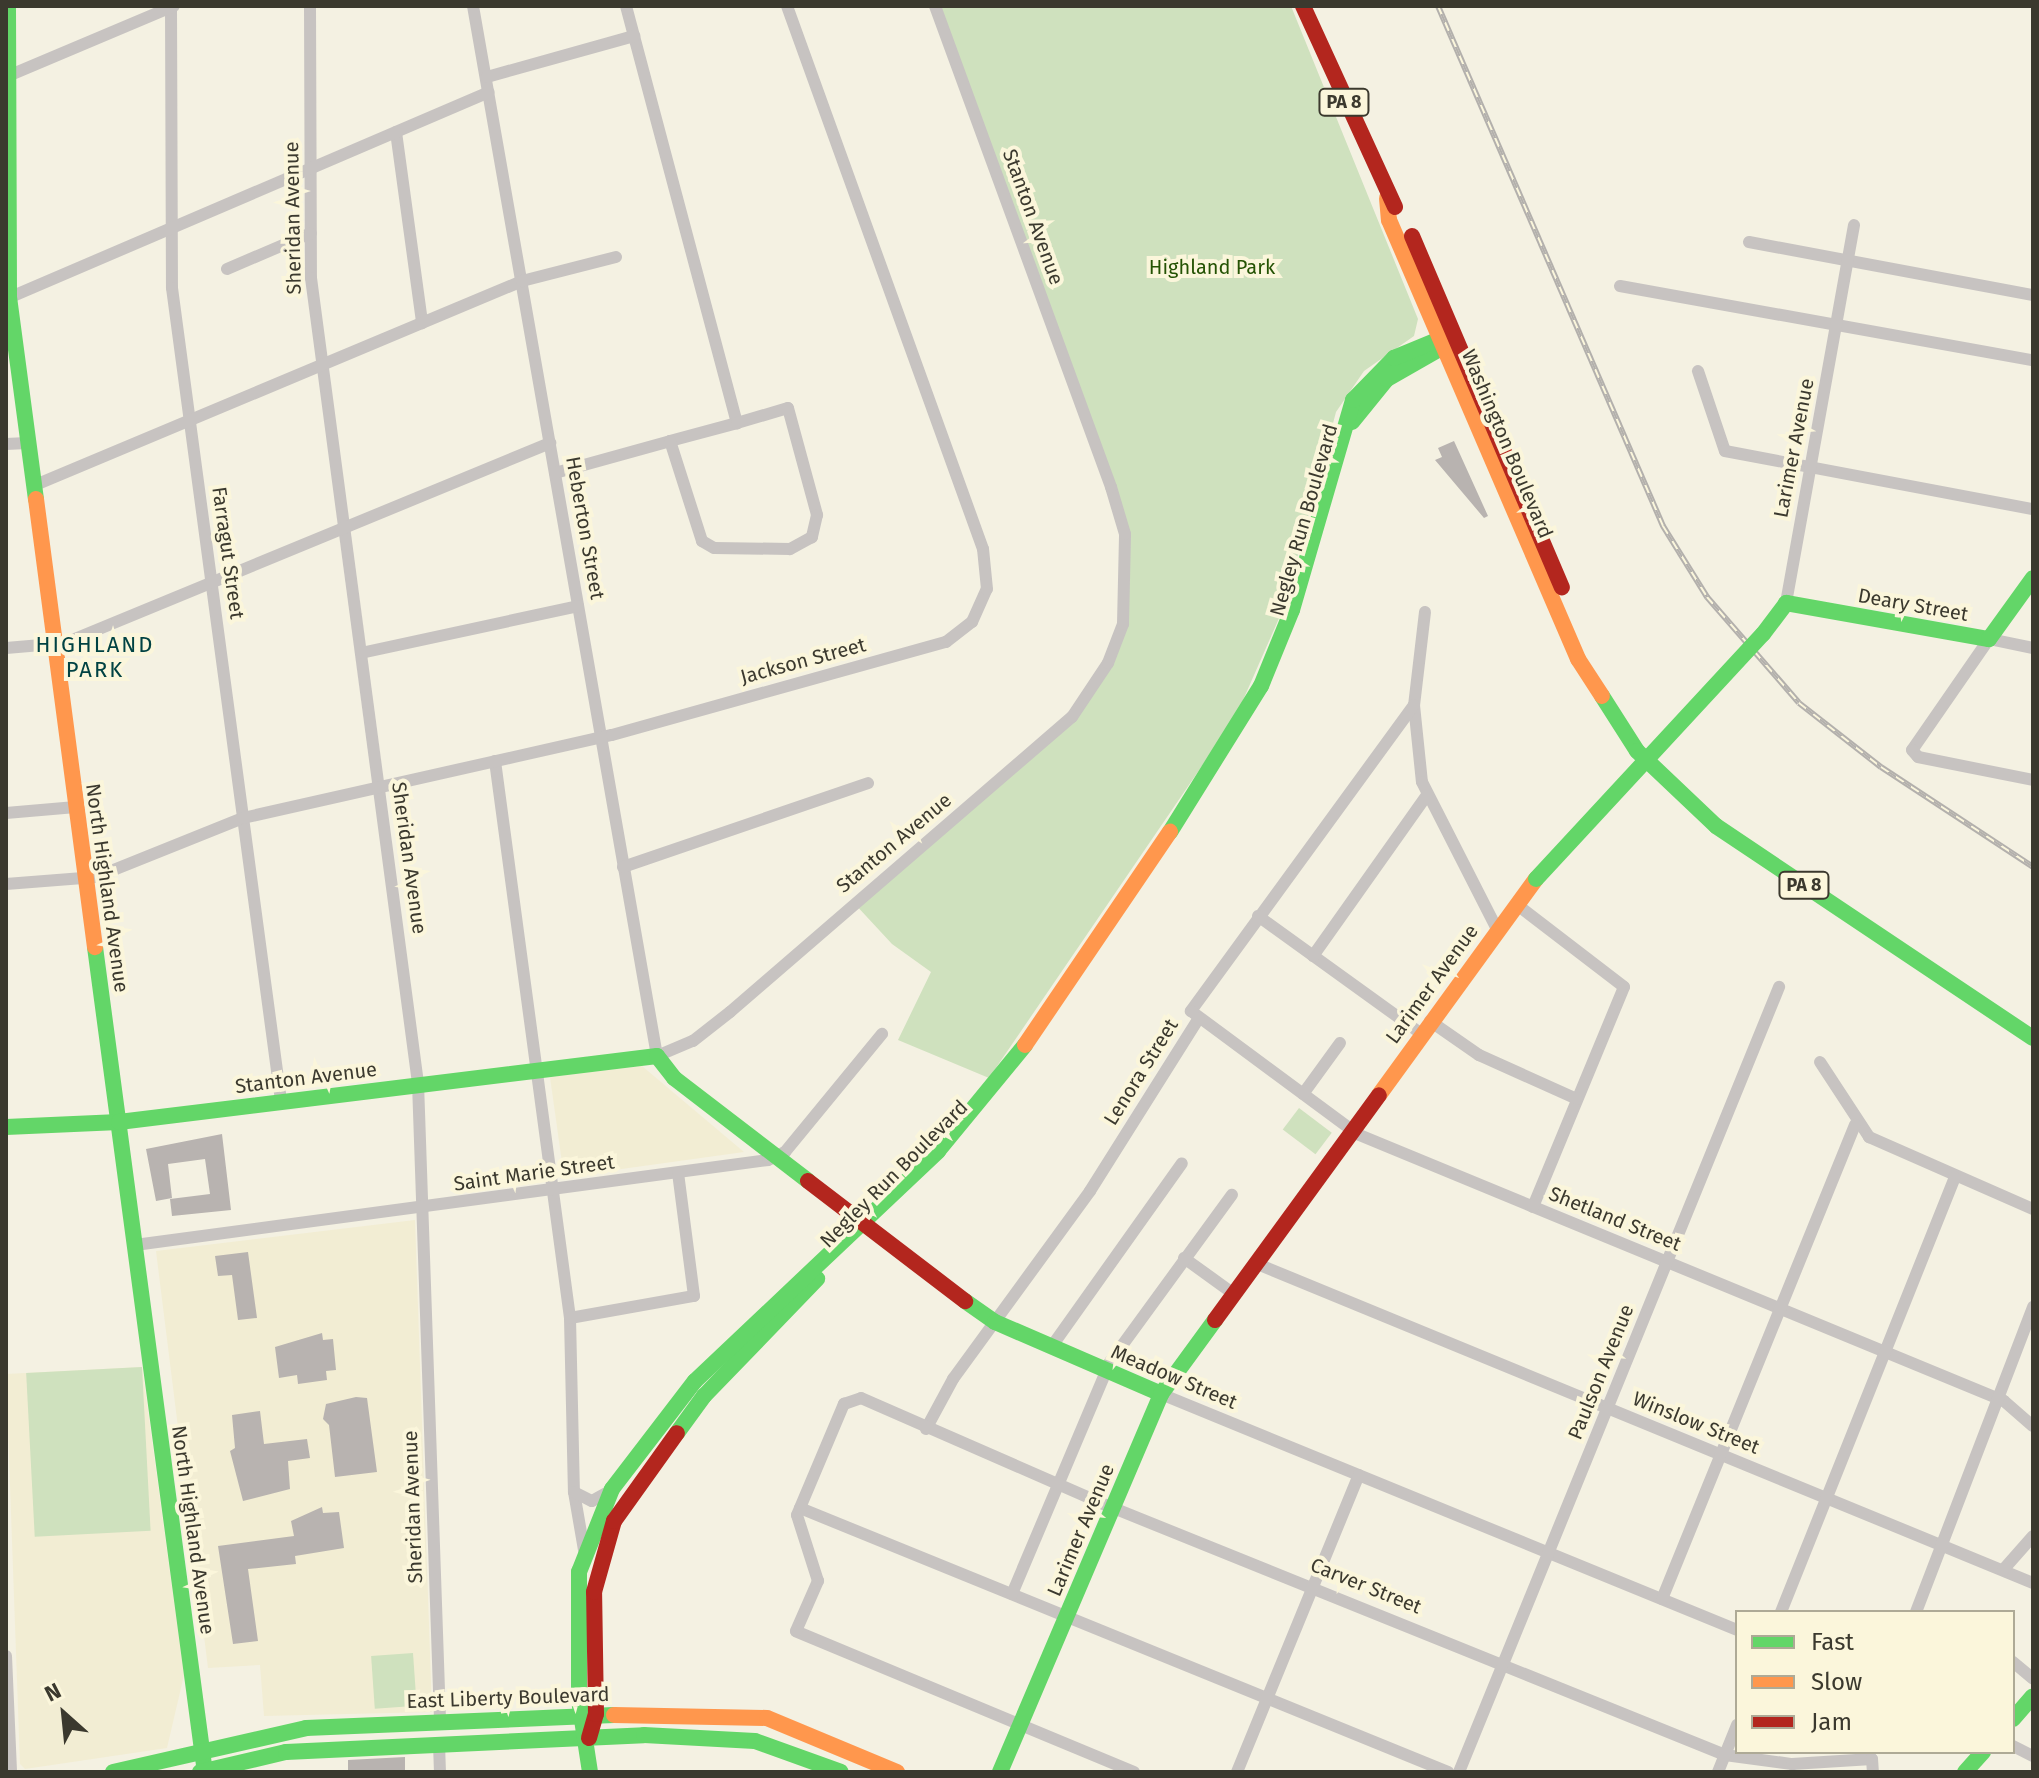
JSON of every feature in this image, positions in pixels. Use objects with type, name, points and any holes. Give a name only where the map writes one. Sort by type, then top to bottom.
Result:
[{"type":"main road","name":"North Highland Avenue","points":[[8,6],[8,298],[203,1771]]},
{"type":"main road","name":"Washington Boulevard","points":[[1303,6],[1387,198],[1402,215],[1457,336],[1604,701]]},
{"type":"main road","name":"Washington Boulevard","points":[[1387,198],[1389,220],[1578,659],[1645,761],[1700,814],[2033,1038]]},
{"type":"main road","name":"Negley Run Boulevard","points":[[590,1772],[584,1550],[612,1489],[695,1381],[924,1166],[1028,1041],[1222,755],[1261,686],[1296,600],[1353,400],[1386,363],[1457,336]]},
{"type":"main road","name":"Negley Run Boulevard","points":[[589,1714],[597,1567],[622,1508],[704,1396],[951,1150],[1035,1046],[1230,760],[1269,690],[1301,613],[1357,413],[1394,374],[1442,343]]},
{"type":"main road","points":[[1989,639],[2033,578]]},
{"type":"main road","name":"Larimer Avenue","points":[[1000,1772],[1161,1394],[1516,904],[1763,634],[1786,603]]},
{"type":"main road","name":"Deary Street","points":[[1786,603],[1989,639]]},
{"type":"main road","name":"Stanton Avenue","points":[[6,1127],[119,1122],[537,1068],[657,1056]]},
{"type":"main road","name":"Meadow Street","points":[[657,1056],[674,1078],[995,1322],[1161,1394]]},
{"type":"main road","points":[[2015,1717],[2033,1696]]},
{"type":"main road","name":"East Liberty Boulevard","points":[[113,1772],[306,1728],[440,1718],[711,1713],[792,1725],[897,1772]]},
{"type":"main road","name":"East Liberty Boulevard","points":[[203,1771],[286,1752],[589,1738],[709,1737],[735,1739],[841,1772]]},
{"type":"main road","points":[[1965,1772],[1981,1754]]},
{"type":"street","name":"Sheridan Avenue","points":[[310,6],[311,233],[322,364],[418,1083],[440,1718]]},
{"type":"street","name":"Heberton Street","points":[[473,6],[657,1056]]},
{"type":"street","points":[[626,6],[737,423]]},
{"type":"street","name":"Jackson Street","points":[[6,884],[85,878],[243,818],[600,738],[946,642],[972,622],[987,589],[983,549],[787,6]]},
{"type":"street","name":"Stanton Avenue","points":[[657,1056],[693,1041],[730,1012],[1072,717],[1108,663],[1123,624],[1125,534],[1111,487],[935,6]]},
{"type":"street","points":[[8,76],[173,7]]},
{"type":"street","name":"Farragut Street","points":[[173,7],[172,288],[281,1101]]},
{"type":"street","points":[[487,77],[634,36]]},
{"type":"street","points":[[8,298],[489,92]]},
{"type":"street","points":[[396,132],[422,323]]},
{"type":"street","name":"Larimer Avenue","points":[[1786,603],[1854,225]]},
{"type":"street","points":[[227,269],[311,233]]},
{"type":"street","points":[[1749,242],[2033,295]]},
{"type":"street","points":[[33,486],[522,281],[616,257]]},
{"type":"street","points":[[1620,286],[2033,360]]},
{"type":"street","points":[[1698,371],[1725,451],[2033,509]]},
{"type":"street","points":[[555,473],[788,408],[817,515],[812,537],[790,549],[714,548],[702,541],[670,441]]},
{"type":"street","points":[[6,444],[27,443]]},
{"type":"street","points":[[6,648],[54,644],[212,583],[550,443]]},
{"type":"street","points":[[361,653],[578,606]]},
{"type":"street","points":[[1425,612],[1414,705],[1427,795],[1497,929]]},
{"type":"street","points":[[1989,639],[1917,736],[1912,750],[1918,757],[2033,780]]},
{"type":"street","name":"Deary Street","points":[[1989,639],[2033,648]]},
{"type":"street","name":"Lenora Street","points":[[926,1429],[995,1322],[1090,1191],[1199,1018],[1191,1011],[1414,705]]},
{"type":"street","points":[[495,761],[570,1318],[574,1492],[584,1550]]},
{"type":"street","points":[[623,867],[868,783]]},
{"type":"street","points":[[1313,956],[1427,795]]},
{"type":"street","points":[[6,813],[76,807]]},
{"type":"street","points":[[1516,904],[1624,987],[1533,1207]]},
{"type":"street","points":[[1258,916],[1313,956],[1425,1027],[1577,1099]]},
{"type":"street","name":"Paulson Avenue","points":[[1459,1772],[1779,987]]},
{"type":"street","name":"Shetland Street","points":[[1199,1018],[1351,1129],[1999,1399],[2033,1426]]},
{"type":"street","points":[[776,1156],[882,1034]]},
{"type":"street","points":[[1303,1094],[1340,1043]]},
{"type":"street","points":[[1820,1062],[1836,1081],[1855,1125],[1903,1156],[2033,1209]]},
{"type":"street","points":[[1662,1599],[1855,1125]]},
{"type":"street","name":"Saint Marie Street","points":[[135,1245],[678,1173],[776,1156]]},
{"type":"street","points":[[1052,1346],[1182,1163]]},
{"type":"street","points":[[570,1318],[685,1302],[695,1292],[678,1173]]},
{"type":"street","points":[[1782,1610],[1955,1178]]},
{"type":"street","points":[[1012,1594],[1106,1370],[1232,1195]]},
{"type":"street","points":[[1184,1258],[1234,1294]]},
{"type":"street","name":"Winslow Street","points":[[1255,1263],[2033,1583]]},
{"type":"street","points":[[1917,1610],[2033,1307]]},
{"type":"street","name":"Meadow Street","points":[[1161,1394],[1735,1629]]},
{"type":"street","name":"Carver Street","points":[[800,1508],[844,1404],[861,1398],[1058,1485],[1725,1755],[1792,1764],[1872,1759],[1873,1772]]},
{"type":"street","points":[[1237,1772],[1359,1475]]},
{"type":"street","points":[[574,1492],[592,1501],[612,1489]]},
{"type":"street","points":[[800,1508],[1448,1772]]},
{"type":"street","points":[[800,1508],[811,1575],[818,1581],[796,1631],[1134,1772]]},
{"type":"street","points":[[2003,1570],[2033,1536]]},
{"type":"street","points":[[6,1656],[11,1772]]},
{"type":"street","points":[[2015,1664],[2033,1679]]},
{"type":"street","points":[[1718,1772],[1735,1730]]},
{"type":"street","points":[[439,1744],[440,1772]]},
{"type":"street","points":[[2015,1747],[2033,1756]]},
{"type":"shaded area","points":[[642,1066],[744,1152],[564,1177],[550,1077]]},
{"type":"shaded area","points":[[415,1220],[432,1712],[264,1716],[260,1665],[208,1668],[156,1251]]},
{"type":"shaded area","points":[[142,1367],[184,1675],[167,1748],[25,1769],[20,1764],[6,1374]]},
{"type":"green space","name":"Highland Park","points":[[935,6],[1291,6],[1418,319],[1414,336],[1364,371],[1336,412],[1284,607],[1236,716],[989,1078],[898,1040],[931,972],[892,944],[854,903],[1049,738],[1108,663],[1128,584],[1125,534]]},
{"type":"green space","points":[[1299,1108],[1332,1133],[1315,1154],[1283,1130]]},
{"type":"green space","points":[[142,1367],[151,1531],[35,1537],[26,1373]]},
{"type":"green space","points":[[413,1653],[417,1706],[375,1709],[371,1656]]},
{"type":"building","points":[[1454,441],[1488,516],[1484,518],[1435,460],[1442,457],[1438,448]]},
{"type":"building","points":[[222,1134],[231,1210],[172,1216],[170,1199],[210,1194],[205,1159],[168,1164],[172,1198],[156,1201],[146,1149]]},
{"type":"building","points":[[248,1252],[257,1318],[238,1320],[232,1275],[218,1276],[215,1256]]},
{"type":"building","points":[[322,1333],[323,1340],[333,1339],[336,1370],[326,1371],[327,1380],[298,1384],[297,1375],[279,1378],[275,1347]]},
{"type":"building","points":[[356,1397],[367,1398],[377,1472],[335,1477],[329,1425],[323,1419],[326,1404]]},
{"type":"building","points":[[260,1411],[264,1444],[307,1439],[310,1458],[288,1461],[290,1489],[243,1501],[230,1451],[235,1448],[232,1415]]},
{"type":"building","points":[[322,1507],[323,1513],[339,1512],[344,1548],[295,1556],[296,1564],[248,1569],[258,1641],[233,1644],[218,1546],[294,1536],[291,1521]]},
{"type":"building","points":[[405,1757],[405,1772],[348,1772],[348,1760]]},
{"type":"railway","points":[[1438,6],[1663,526],[1707,597],[1799,703],[1881,767],[2033,867]]},
{"type":"traffic: fast","points":[[8,6],[9,297],[36,499]]},
{"type":"traffic: fast","points":[[1170,832],[1261,686],[1292,610],[1353,400],[1394,358],[1447,336]]},
{"type":"traffic: fast","points":[[1352,422],[1387,379],[1450,343]]},
{"type":"traffic: fast","points":[[1763,634],[1786,603],[1989,639],[2033,578]]},
{"type":"traffic: fast","points":[[1536,879],[1763,634]]},
{"type":"traffic: fast","points":[[1602,696],[1637,751],[1716,826],[2033,1038]]},
{"type":"traffic: fast","points":[[95,947],[205,1772]]},
{"type":"traffic: fast","points":[[590,1772],[579,1700],[579,1572],[612,1489],[695,1381],[938,1151],[1025,1045]]},
{"type":"traffic: fast","points":[[6,1127],[119,1122],[657,1056],[674,1078],[808,1181]]},
{"type":"traffic: fast","points":[[677,1433],[704,1396],[817,1279]]},
{"type":"traffic: fast","points":[[965,1301],[995,1322],[1161,1394]]},
{"type":"traffic: fast","points":[[1000,1772],[1161,1394],[1215,1320]]},
{"type":"traffic: fast","points":[[2015,1717],[2033,1696]]},
{"type":"traffic: fast","points":[[113,1772],[306,1728],[614,1715]]},
{"type":"traffic: fast","points":[[200,1772],[286,1752],[644,1735],[755,1741],[841,1772]]},
{"type":"traffic: fast","points":[[1965,1772],[1981,1754]]},
{"type":"traffic: slow","points":[[1387,198],[1389,220],[1578,659],[1602,696]]},
{"type":"traffic: slow","points":[[36,499],[95,947]]},
{"type":"traffic: slow","points":[[1025,1045],[1170,832]]},
{"type":"traffic: slow","points":[[1379,1095],[1536,879]]},
{"type":"traffic: slow","points":[[614,1715],[767,1718],[897,1772]]},
{"type":"traffic: jam","points":[[1303,6],[1395,207]]},
{"type":"traffic: jam","points":[[1412,236],[1562,587]]},
{"type":"traffic: jam","points":[[1215,1320],[1379,1095]]},
{"type":"traffic: jam","points":[[808,1181],[965,1301]]},
{"type":"traffic: jam","points":[[589,1738],[596,1714],[594,1592],[614,1521],[677,1433]]},
{"type":"district","name":"HIGHLAND PARK","points":[[95,656]]}]
